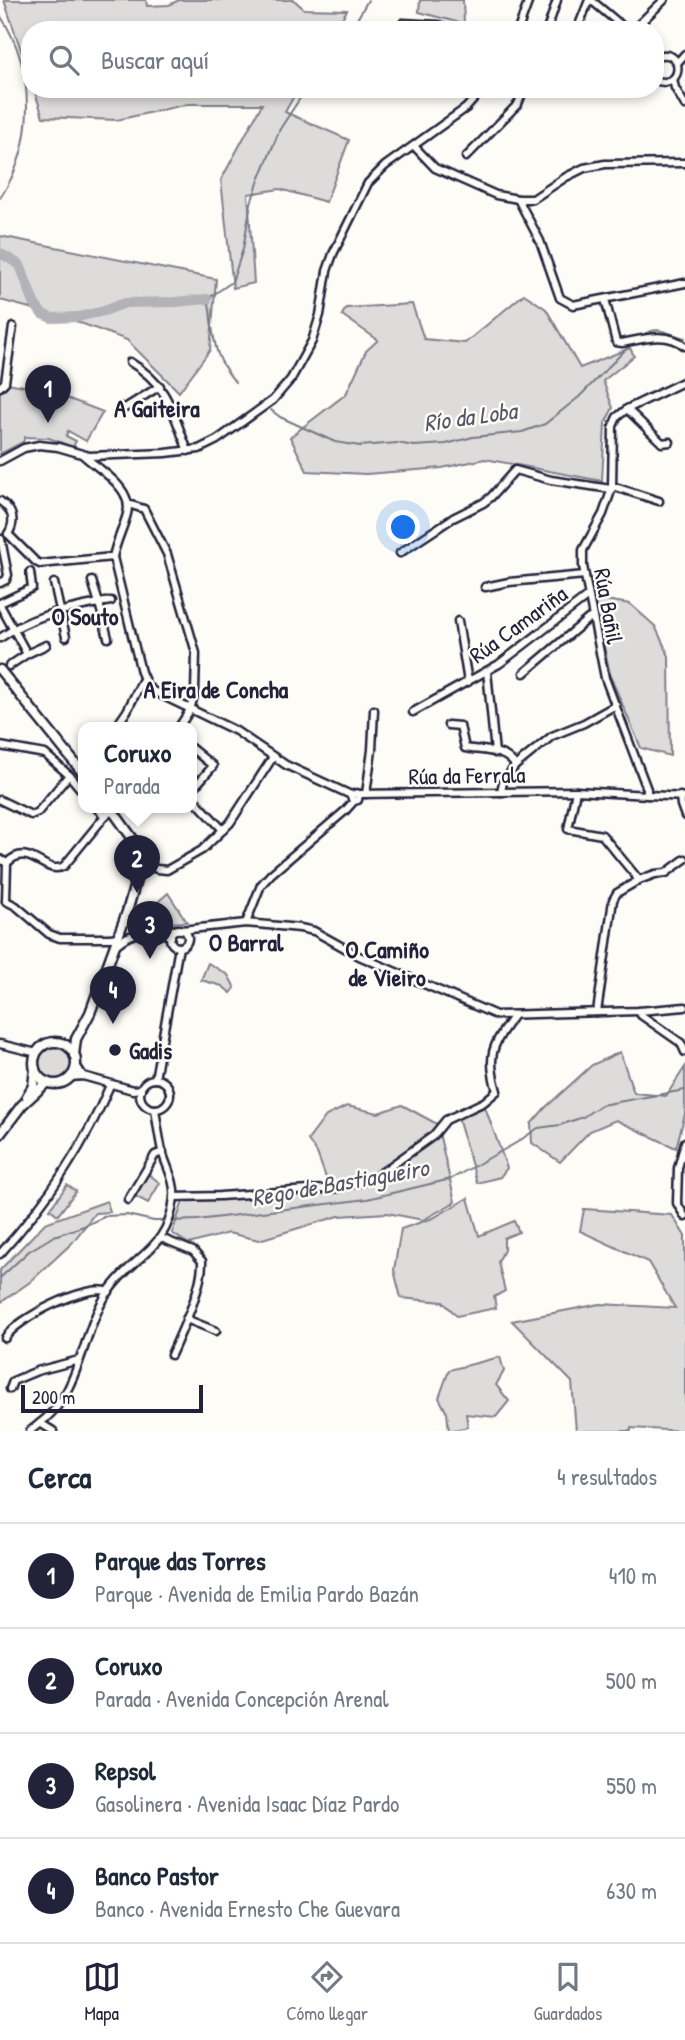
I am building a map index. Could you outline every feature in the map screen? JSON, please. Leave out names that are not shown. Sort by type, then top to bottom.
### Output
[{"type":"main road","points":[[0,670],[78,761]]},
{"type":"main road","points":[[35,1068],[39,1076],[47,1082],[60,1083],[71,1077],[76,1065],[76,1039],[90,1013],[117,941],[141,864],[134,839],[115,813]]},
{"type":"main road","points":[[63,1044],[90,1013]]},
{"type":"main road","points":[[0,1134],[33,1086],[37,1053],[46,1044],[53,1042],[68,1046],[74,1055]]},
{"type":"main road","points":[[22,1105],[47,1082]]},
{"type":"street","points":[[522,21],[528,0]]},
{"type":"street","points":[[550,21],[557,0]]},
{"type":"street","points":[[580,21],[590,0],[616,21]]},
{"type":"street","points":[[642,21],[664,0]]},
{"type":"street","points":[[583,14],[597,6]]},
{"type":"street","points":[[664,54],[675,60],[678,70],[670,80],[664,81]]},
{"type":"street","points":[[675,60],[684,54]]},
{"type":"street","points":[[670,80],[685,105]]},
{"type":"street","points":[[0,461],[39,444],[83,455],[199,449],[217,440],[272,400],[286,386],[312,341],[320,316],[327,271],[362,192],[376,173],[466,108],[475,98]]},
{"type":"street","points":[[466,157],[518,104],[520,98]]},
{"type":"street","points":[[414,146],[435,168],[496,195],[518,199],[533,198],[584,168],[605,164],[685,163]]},
{"type":"street","points":[[518,199],[540,241],[560,298],[572,306],[685,283]]},
{"type":"street","points":[[605,299],[615,342],[667,336],[685,346]]},
{"type":"street","points":[[0,387],[5,382],[13,327]]},
{"type":"street","points":[[130,362],[145,371],[160,386],[188,451]]},
{"type":"street","points":[[670,442],[662,443],[627,409],[685,381]]},
{"type":"street","points":[[120,407],[125,408],[160,386]]},
{"type":"street","name":"Rúa Bañil","points":[[627,409],[617,417],[613,426],[611,487],[603,514],[583,550],[588,596],[605,678],[634,751],[647,794]]},
{"type":"street","points":[[83,455],[122,489],[128,504],[113,557],[144,680],[153,691],[236,731],[286,765],[358,796]]},
{"type":"street","points":[[400,553],[453,518],[483,503],[515,470],[551,480],[611,487],[659,501]]},
{"type":"street","points":[[0,501],[6,505],[13,519],[8,534],[0,539],[8,575],[6,580],[0,583]]},
{"type":"street","points":[[128,504],[144,509],[167,554],[196,653],[195,692],[190,710],[182,722]]},
{"type":"street","points":[[8,534],[40,564],[113,557]]},
{"type":"street","points":[[27,654],[0,604],[32,588],[30,572]]},
{"type":"street","points":[[485,587],[509,582],[585,575]]},
{"type":"street","points":[[92,582],[108,638]]},
{"type":"street","points":[[54,583],[66,636]]},
{"type":"street","name":"Rúa Camariña","points":[[413,712],[487,671],[588,596]]},
{"type":"street","points":[[0,638],[38,617],[111,601]]},
{"type":"street","points":[[524,673],[592,617]]},
{"type":"street","name":"Rúa Camariña","points":[[458,621],[468,682]]},
{"type":"street","points":[[9,666],[46,645]]},
{"type":"street","points":[[487,671],[495,753]]},
{"type":"street","points":[[119,722],[144,680]]},
{"type":"street","points":[[501,792],[502,782],[514,766],[552,736],[584,723],[616,705]]},
{"type":"street","points":[[246,923],[261,885],[345,811],[358,796],[372,750],[373,710]]},
{"type":"street","points":[[448,725],[460,726],[465,748],[504,755],[512,760],[514,766]]},
{"type":"street","points":[[0,746],[45,754],[78,786]]},
{"type":"street","points":[[197,753],[213,766],[197,786]]},
{"type":"street","points":[[141,864],[157,869],[171,868],[202,850],[223,830],[274,757]]},
{"type":"street","points":[[0,800],[30,815],[38,812],[69,775]]},
{"type":"street","points":[[576,790],[568,829],[603,835],[639,880]]},
{"type":"street","name":"Rúa da Ferrala","points":[[358,796],[576,790],[683,796]]},
{"type":"street","points":[[683,796],[681,805],[685,816]]},
{"type":"street","points":[[197,800],[223,830]]},
{"type":"street","points":[[102,813],[105,816]]},
{"type":"street","points":[[108,813],[60,869],[28,855],[3,861],[3,902],[16,906],[49,934],[60,938],[110,938],[117,941],[135,934],[159,932],[171,937]]},
{"type":"street","points":[[597,1012],[612,900],[617,893],[639,880],[666,873],[685,859]]},
{"type":"street","points":[[123,921],[132,930],[179,930],[246,923],[314,931],[347,950],[496,1015],[685,1007]]},
{"type":"street","points":[[171,937],[172,943],[179,947],[185,945],[188,936],[197,928]]},
{"type":"street","points":[[179,930],[188,936]]},
{"type":"street","points":[[171,937],[179,930]]},
{"type":"street","points":[[155,1079],[179,947]]},
{"type":"street","points":[[639,1011],[681,1043],[685,1052]]},
{"type":"street","points":[[174,1197],[339,1188],[374,1178],[433,1136],[446,1120],[484,1102],[497,1091],[491,1054],[496,1041],[514,1015]]},
{"type":"street","points":[[0,1044],[37,1053]]},
{"type":"street","points":[[76,1065],[83,1076]]},
{"type":"street","points":[[71,1077],[83,1076],[138,1092],[145,1105],[155,1109],[164,1106],[170,1094],[164,1082],[155,1079],[147,1082],[138,1092]]},
{"type":"street","points":[[0,1254],[63,1175],[110,1085]]},
{"type":"street","points":[[30,1431],[53,1411],[63,1398],[95,1316],[109,1292],[131,1266],[154,1247],[168,1226],[174,1188],[163,1152],[155,1109]]},
{"type":"street","points":[[685,1142],[678,1168],[677,1203],[685,1217]]},
{"type":"street","points":[[128,1200],[155,1155],[163,1152]]},
{"type":"street","points":[[161,1238],[193,1251],[202,1261],[203,1270],[171,1355]]},
{"type":"street","points":[[5,1338],[9,1331],[23,1321],[70,1297],[102,1289],[109,1292]]},
{"type":"street","points":[[186,1319],[216,1331]]},
{"type":"street","points":[[10,1389],[13,1381],[79,1360]]},
{"type":"street","points":[[40,1423],[53,1431]]},
{"type":"shaded area","points":[[4,0],[146,0],[147,6],[169,5],[179,0],[294,0],[304,9],[347,10],[340,21],[21,21],[21,50]]},
{"type":"shaded area","points":[[420,0],[463,0],[464,21],[453,21],[419,12]]},
{"type":"shaded area","points":[[37,98],[293,98],[285,112],[349,140],[326,202],[280,189],[248,194],[254,283],[233,288],[221,180],[262,104],[188,104],[117,120],[43,117]]},
{"type":"shaded area","points":[[0,236],[216,279],[210,350],[179,392],[127,340],[67,318],[0,300]]},
{"type":"shaded area","points":[[524,294],[546,309],[580,368],[630,348],[634,356],[603,381],[613,408],[605,423],[602,481],[485,459],[442,468],[366,474],[307,471],[290,437],[346,394],[366,351],[378,340],[342,315],[346,308],[412,304],[424,339],[465,343]]},
{"type":"shaded area","points":[[7,383],[46,390],[103,412],[86,441],[68,431],[66,436],[76,441],[73,447],[49,438],[25,437],[23,442],[0,454],[0,391]]},
{"type":"shaded area","points":[[593,598],[630,604],[655,626],[669,656],[670,756],[641,748],[611,678]]},
{"type":"shaded area","points":[[168,893],[187,922],[148,924],[143,915]]},
{"type":"shaded area","points":[[208,963],[228,975],[235,988],[231,993],[222,986],[201,980]]},
{"type":"shaded area","points":[[55,1046],[67,1051],[72,1063],[67,1075],[55,1080],[43,1075],[38,1063],[43,1051]]},
{"type":"shaded area","points":[[620,1052],[634,1093],[666,1096],[685,1067],[685,1114],[676,1148],[616,1120],[590,1131],[560,1162],[532,1143],[531,1124],[545,1108],[592,1065]]},
{"type":"shaded area","points":[[402,1105],[437,1124],[455,1202],[423,1220],[387,1213],[339,1216],[259,1240],[228,1233],[189,1244],[172,1233],[186,1193],[246,1193],[329,1186],[317,1153],[308,1140],[326,1116],[347,1106],[378,1113]]},
{"type":"shaded area","points":[[485,1107],[507,1168],[500,1177],[477,1183],[458,1118]]},
{"type":"shaded area","points":[[147,1173],[160,1183],[148,1203],[133,1195]]},
{"type":"shaded area","points":[[67,1185],[76,1191],[58,1215],[50,1209]]},
{"type":"shaded area","points":[[468,1198],[479,1236],[514,1221],[519,1232],[504,1238],[504,1250],[498,1262],[505,1291],[494,1297],[496,1308],[457,1316],[443,1302],[401,1298],[394,1270],[401,1229],[433,1218]]},
{"type":"shaded area","points":[[107,1201],[110,1212],[95,1213],[72,1243],[30,1282],[0,1303],[0,1270],[45,1223]]},
{"type":"shaded area","points":[[584,1209],[672,1215],[685,1236],[685,1431],[631,1428],[631,1431],[576,1431],[572,1382],[512,1321],[600,1304],[675,1308],[648,1262],[580,1231]]},
{"type":"shaded area","points":[[500,1357],[504,1371],[496,1385],[509,1401],[496,1417],[466,1414],[468,1427],[449,1431],[447,1413],[439,1398],[449,1370]]},
{"type":"waterway","points":[[356,21],[368,0]]},
{"type":"waterway","points":[[0,15],[12,36],[21,64]]},
{"type":"waterway","points":[[0,198],[12,177],[20,154],[25,131],[26,98]]},
{"type":"waterway","points":[[235,382],[218,353],[207,299],[232,282],[243,249],[251,203],[259,180],[280,129],[300,98]]},
{"type":"waterway","name":"Río da Loba","points":[[0,253],[20,265],[34,303],[42,314],[52,318],[78,317],[125,303],[207,299]]},
{"type":"waterway","name":"Río da Loba","points":[[641,336],[658,330],[685,338]]},
{"type":"waterway","name":"Río da Loba","points":[[271,410],[280,417],[335,442],[360,446],[397,443],[414,446],[446,444],[473,437],[522,432],[545,424],[579,397],[631,344]]},
{"type":"waterway","name":"Rego de Bastiagueiro","points":[[171,1221],[367,1199],[451,1179],[538,1128],[560,1125],[583,1117],[601,1105],[685,1090]]},
{"type":"waterway","name":"Rego de Bastiagueiro","points":[[0,1278],[29,1251],[54,1236],[106,1216],[127,1215],[165,1221]]},
{"type":"place","name":"Parque das Torres","points":[[48,423]]},
{"type":"place","name":"Coruxo","points":[[137,893]]},
{"type":"place","name":"Repsol","points":[[150,959]]},
{"type":"place","name":"Banco Pastor","points":[[113,1024]]},
{"type":"place","name":"Gadis","points":[[115,1050]]},
{"type":"district","name":"A Gaiteira","points":[[157,408]]},
{"type":"district","name":"O Souto","points":[[85,616]]},
{"type":"district","name":"A Eira de Concha","points":[[216,689]]},
{"type":"district","name":"O Barral","points":[[246,942]]},
{"type":"district","name":"O Camiño de Vieiro","points":[[387,963]]}]
